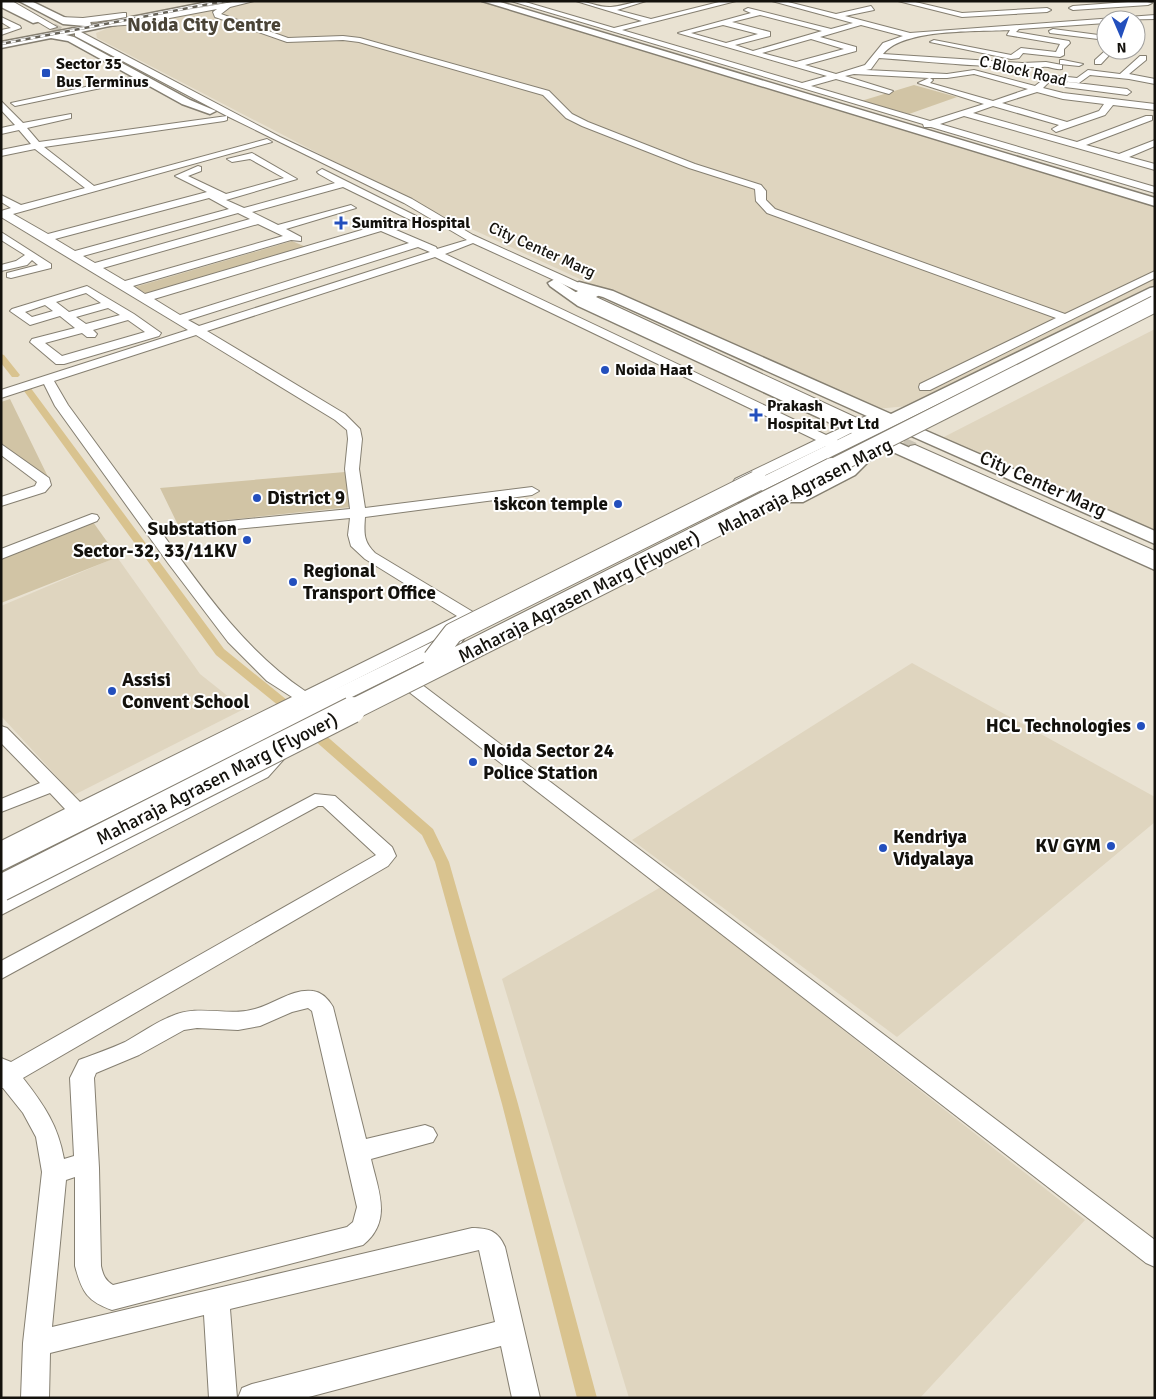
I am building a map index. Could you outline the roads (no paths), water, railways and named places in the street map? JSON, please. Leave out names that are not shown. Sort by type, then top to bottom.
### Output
[{"type":"main road","points":[[23,1],[52,29],[76,31],[210,99],[218,113]]},
{"type":"main road","points":[[1,45],[52,29],[76,31],[209,1]]},
{"type":"main road","points":[[486,1],[798,87],[1155,202]]},
{"type":"main road","points":[[503,1],[921,127],[1003,148],[1155,196]]},
{"type":"main road","points":[[1,2],[186,102],[218,113]]},
{"type":"main road","points":[[1,41],[227,4]]},
{"type":"main road","points":[[26,36],[52,29],[102,24]]},
{"type":"main road","points":[[52,29],[76,31]]},
{"type":"main road","points":[[555,283],[583,303],[795,401],[868,422]]},
{"type":"main road","points":[[579,286],[608,294],[868,422]]},
{"type":"main road","name":"Maharaja Agrasen Marg","points":[[1,862],[83,815],[274,727],[311,704],[475,620],[753,486],[868,422],[1052,342],[1155,291]]},
{"type":"main road","name":"Maharaja Agrasen Marg (Flyover)","points":[[4,888],[693,531],[1155,296]]},
{"type":"main road","name":"Maharaja Agrasen Marg (Flyover)","points":[[438,663],[1155,304]]},
{"type":"main road","name":"Maharaja Agrasen Marg","points":[[4,888],[342,725],[890,444],[919,441],[1076,349],[1155,309]]},
{"type":"main road","points":[[1052,342],[1076,349]]},
{"type":"main road","points":[[919,441],[1155,538]]},
{"type":"main road","points":[[890,444],[1155,564]]},
{"type":"main road","points":[[438,663],[506,646],[849,471],[862,459]]},
{"type":"main road","points":[[438,663],[453,633],[753,486],[773,503]]},
{"type":"street","points":[[6,1],[52,29]]},
{"type":"street","points":[[16,1],[52,29]]},
{"type":"street","points":[[52,29],[71,21],[101,19],[192,1]]},
{"type":"street","points":[[251,1],[227,4],[227,8],[216,14],[282,39],[343,38],[360,40],[546,92],[569,116],[585,124],[647,149],[758,187],[751,189],[750,202],[764,212],[1039,311],[1061,317]]},
{"type":"street","points":[[517,1],[606,33],[733,1]]},
{"type":"street","points":[[579,1],[651,21]]},
{"type":"street","points":[[608,9],[643,1]]},
{"type":"street","points":[[775,1],[876,27],[942,38],[934,42],[1011,57],[1016,56],[1021,50],[1058,52]]},
{"type":"street","points":[[793,6],[810,1]]},
{"type":"street","points":[[903,1],[962,15],[1047,10],[1033,2]]},
{"type":"street","points":[[1138,1],[1151,4]]},
{"type":"street","points":[[930,8],[951,2]]},
{"type":"street","points":[[835,16],[870,7],[855,3]]},
{"type":"street","points":[[724,4],[830,32]]},
{"type":"street","points":[[1003,4],[1016,12]]},
{"type":"street","points":[[1073,8],[1151,4]]},
{"type":"street","points":[[965,6],[978,14]]},
{"type":"street","points":[[760,13],[682,33],[892,90],[850,103]]},
{"type":"street","points":[[1,20],[17,28],[1,33]]},
{"type":"street","points":[[798,87],[868,67],[886,45],[912,34],[928,32],[941,27],[1008,26],[1096,20]]},
{"type":"street","points":[[724,22],[767,34],[726,46]]},
{"type":"street","points":[[718,64],[861,23]]},
{"type":"street","points":[[876,27],[889,26],[928,32]]},
{"type":"street","points":[[1008,26],[1096,37]]},
{"type":"street","points":[[704,27],[722,32]]},
{"type":"street","points":[[1017,27],[1010,34],[1066,43],[1058,52]]},
{"type":"street","points":[[868,36],[890,30]]},
{"type":"street","name":"City Center Marg","points":[[76,31],[267,142],[380,203],[868,422]]},
{"type":"street","points":[[731,34],[749,39]]},
{"type":"street","points":[[795,65],[853,48],[812,37]]},
{"type":"street","points":[[841,44],[859,39]]},
{"type":"street","points":[[973,50],[982,46],[973,44],[982,39]]},
{"type":"street","points":[[1002,40],[1050,46],[1058,52],[1063,65]]},
{"type":"street","points":[[1014,45],[1043,48],[1050,46]]},
{"type":"street","points":[[913,58],[956,47]]},
{"type":"street","points":[[878,56],[1022,65],[1079,64]]},
{"type":"street","points":[[1126,77],[1123,75],[1141,60]]},
{"type":"street","points":[[974,72],[984,62]]},
{"type":"street","points":[[1063,65],[1088,72],[1154,80]]},
{"type":"street","name":"C Block Road","points":[[854,71],[868,74],[947,76],[974,72],[1055,94],[1155,107]]},
{"type":"street","points":[[921,127],[1036,89],[1049,77],[1079,81],[1088,72]]},
{"type":"street","points":[[15,103],[141,78]]},
{"type":"street","points":[[934,79],[922,83],[1068,125]]},
{"type":"street","points":[[1055,94],[1067,85],[1138,93]]},
{"type":"street","points":[[1003,148],[1106,114],[1110,102]]},
{"type":"street","points":[[2,105],[24,127],[50,158],[92,189]]},
{"type":"street","points":[[1,153],[218,113]]},
{"type":"street","name":"City Center Marg","points":[[218,113],[386,190],[469,237],[579,286]]},
{"type":"street","points":[[964,113],[1155,167]]},
{"type":"street","points":[[1,132],[68,116]]},
{"type":"street","points":[[1130,116],[1152,118]]},
{"type":"street","points":[[1077,145],[1152,118]]},
{"type":"street","points":[[3,214],[267,142]]},
{"type":"street","points":[[1120,157],[1153,145]]},
{"type":"street","points":[[1003,148],[1155,190]]},
{"type":"street","points":[[201,159],[214,165],[252,156],[292,179],[225,197],[180,176],[214,165]]},
{"type":"street","points":[[160,170],[313,247]]},
{"type":"street","points":[[74,255],[347,185],[374,194],[386,190]]},
{"type":"street","points":[[46,238],[208,195]]},
{"type":"street","points":[[1,198],[20,209]]},
{"type":"street","points":[[380,203],[381,199],[389,198],[414,205]]},
{"type":"street","points":[[276,229],[351,208]]},
{"type":"street","points":[[3,214],[46,238],[340,417],[352,429],[355,439],[352,480],[358,513],[356,535],[359,546],[370,556],[475,620],[833,443]]},
{"type":"street","points":[[144,298],[415,218]]},
{"type":"street","points":[[94,267],[259,220]]},
{"type":"street","points":[[382,227],[419,243],[833,443]]},
{"type":"street","points":[[1,278],[47,266],[28,261],[2,236]]},
{"type":"street","points":[[123,285],[291,236]]},
{"type":"street","points":[[1,394],[465,241]]},
{"type":"street","points":[[178,319],[419,243]]},
{"type":"street","points":[[433,251],[459,251],[494,255]]},
{"type":"street","points":[[1,268],[28,261]]},
{"type":"street","points":[[924,387],[1061,317],[1155,274]]},
{"type":"street","points":[[109,304],[30,321],[16,311],[87,289],[155,333],[154,336]]},
{"type":"street","points":[[47,301],[111,349]]},
{"type":"street","points":[[111,349],[60,361],[36,342],[130,316]]},
{"type":"street","points":[[1,387],[154,336],[194,329]]},
{"type":"street","points":[[1,849],[83,815],[311,704],[273,677],[234,638],[153,533],[62,406],[46,379]]},
{"type":"street","points":[[767,412],[795,401]]},
{"type":"street","name":"City Center Marg","points":[[919,441],[1155,546]]},
{"type":"street","name":"City Center Marg","points":[[919,441],[1155,557]]},
{"type":"street","points":[[1,448],[44,481],[44,485],[40,489],[1,502]]},
{"type":"street","points":[[153,533],[358,513],[532,491]]},
{"type":"street","points":[[1,554],[92,518]]},
{"type":"street","points":[[415,688],[1155,1254]]},
{"type":"street","points":[[1,732],[83,815]]},
{"type":"street","points":[[1,806],[54,784]]},
{"type":"street","points":[[1,971],[315,800],[328,800],[385,852],[386,856],[382,861],[3,1073],[48,1136],[54,1172],[37,1343],[35,1398]]},
{"type":"street","points":[[312,1000],[322,1008],[356,1152],[370,1207],[364,1229],[354,1236],[112,1298],[100,1293],[92,1281],[88,1266],[82,1078],[87,1067],[131,1049],[179,1022],[197,1018],[238,1021],[260,1017],[288,1004],[312,1000]]},
{"type":"street","points":[[356,1152],[425,1135]]},
{"type":"street","points":[[54,1172],[86,1164]]},
{"type":"street","points":[[37,1343],[472,1239],[485,1239],[492,1247],[526,1398]]},
{"type":"street","points":[[216,1299],[223,1398]]},
{"type":"street","points":[[252,1398],[510,1331]]},
{"type":"waterway","points":[[1,357],[15,375]]},
{"type":"waterway","points":[[27,389],[220,652],[283,703]]},
{"type":"waterway","points":[[310,729],[428,832],[442,862],[510,1104],[587,1398]]},
{"type":"tunnel","points":[[53,27],[69,35]]},
{"type":"tunnel","points":[[854,421],[915,449]]},
{"type":"railway","points":[[1,44],[225,1]]},
{"type":"place","name":"Sector 35 Bus Terminus","points":[[46,73]]},
{"type":"place","name":"Sumitra Hospital","points":[[341,223]]},
{"type":"place","name":"Noida Haat","points":[[605,370]]},
{"type":"place","name":"Prakash Hospital Pvt Ltd","points":[[756,415]]},
{"type":"place","name":"District 9","points":[[257,498]]},
{"type":"place","name":"iskcon temple","points":[[618,504]]},
{"type":"place","name":"Substation Sector-32, 33/11KV","points":[[247,540]]},
{"type":"place","name":"Regional Transport Office","points":[[293,582]]},
{"type":"place","name":"Assisi Convent School","points":[[112,691]]},
{"type":"place","name":"HCL Technologies","points":[[1141,726]]},
{"type":"place","name":"Noida Sector 24 Police Station","points":[[473,762]]},
{"type":"place","name":"KV GYM","points":[[1111,846]]},
{"type":"place","name":"Kendriya Vidyalaya","points":[[883,848]]},
{"type":"district","name":"Noida City Centre","points":[[204,24]]}]
